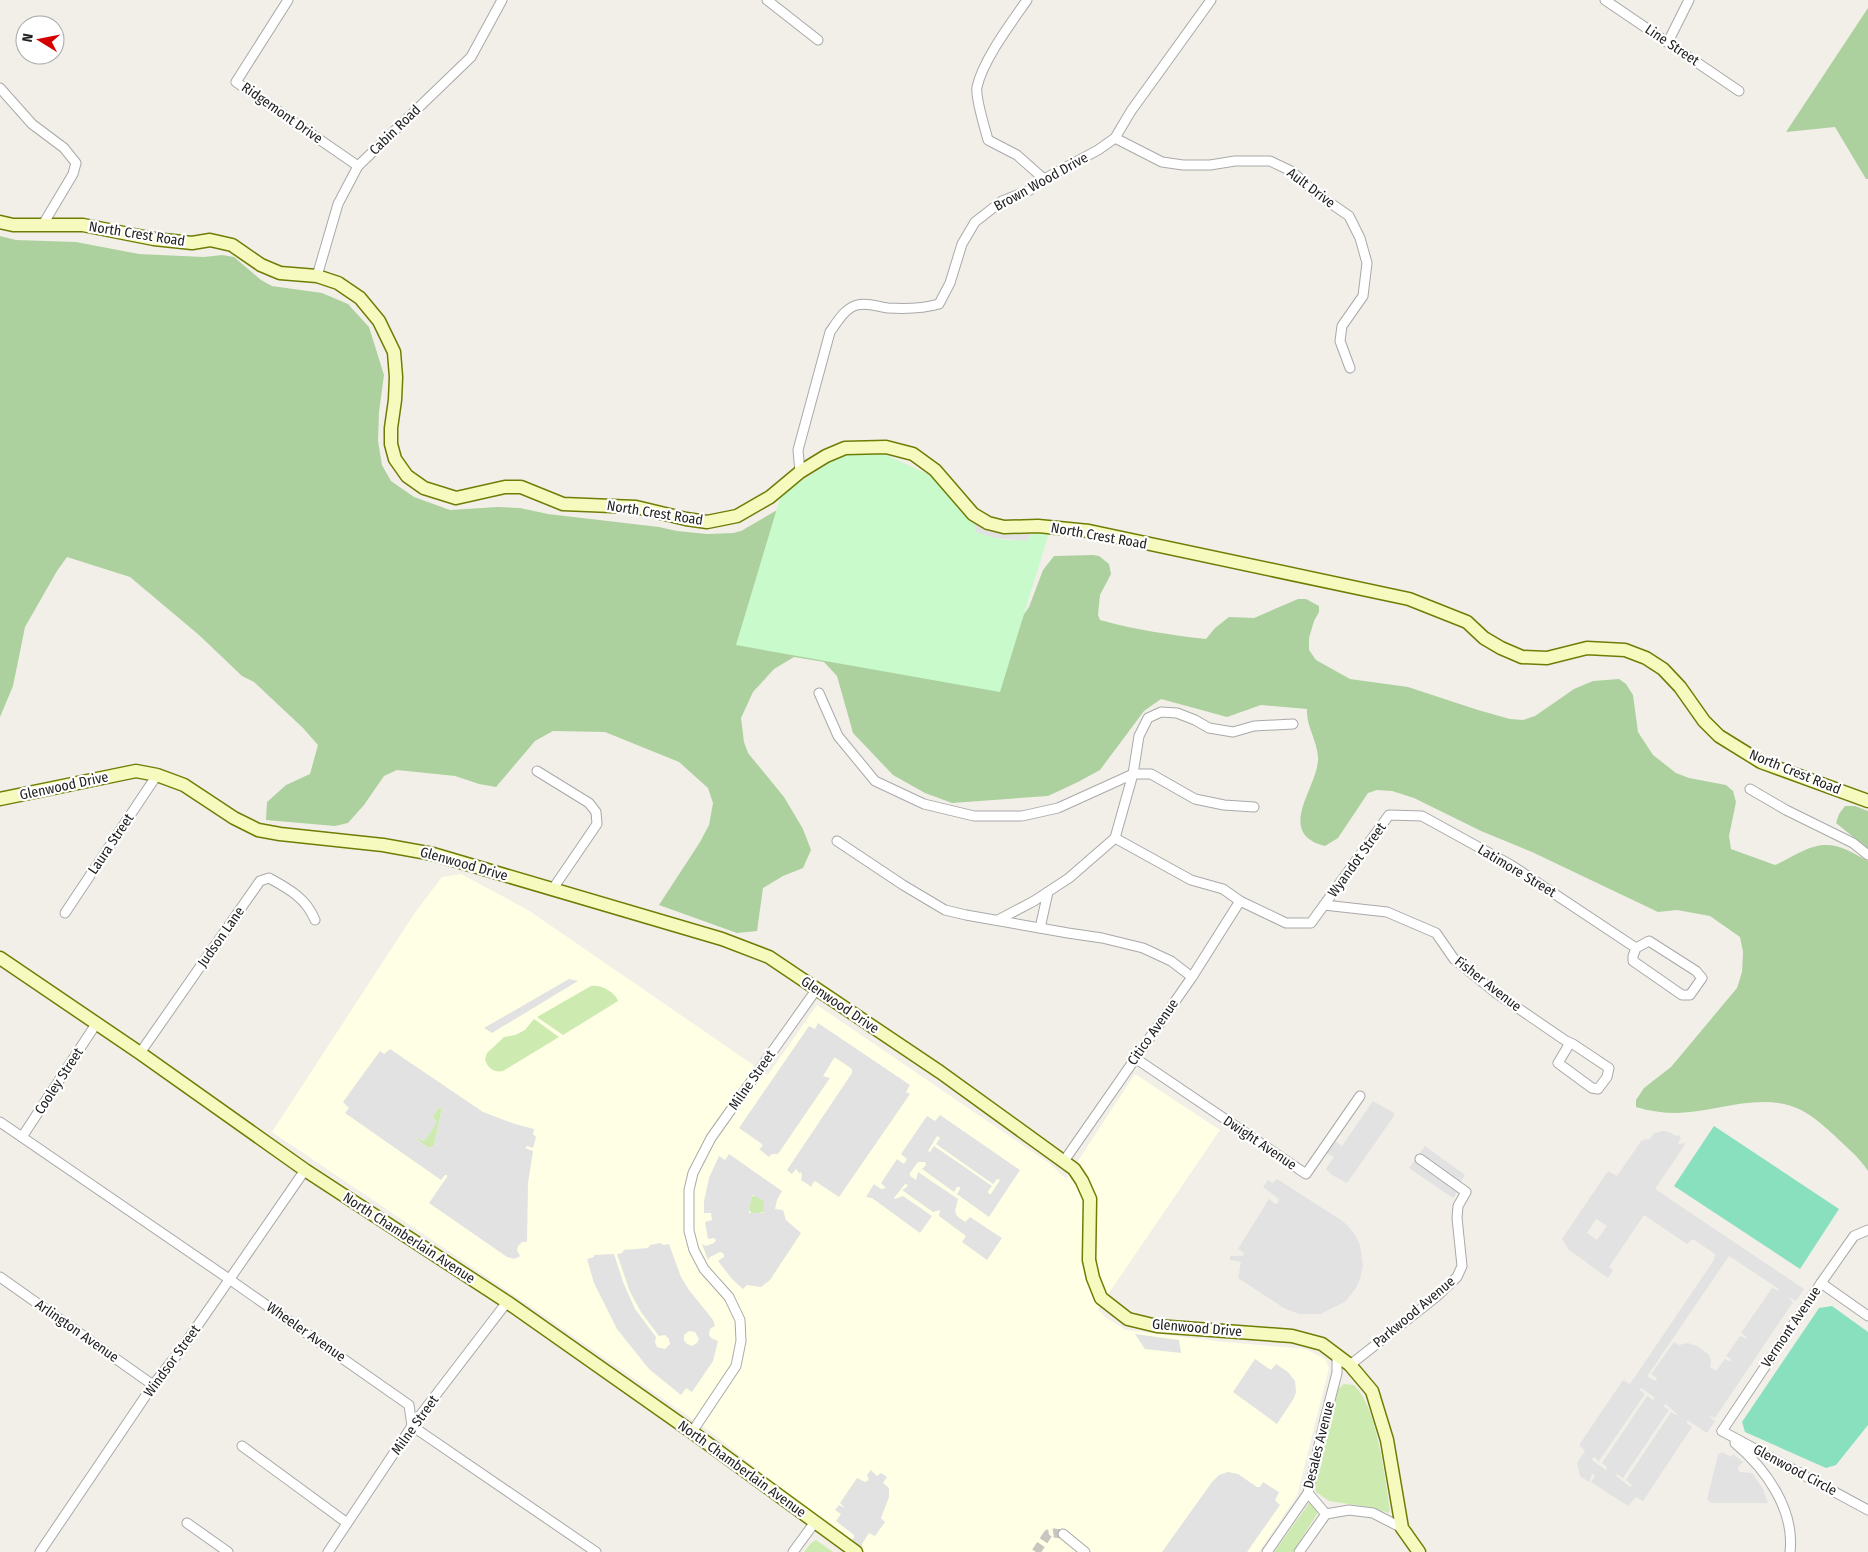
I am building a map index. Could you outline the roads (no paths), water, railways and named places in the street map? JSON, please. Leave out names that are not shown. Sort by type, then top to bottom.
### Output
[{"type":"street","name":"Ridgemont Drive","points":[[288,0],[236,82],[358,166]]},
{"type":"street","name":"Cabin Road","points":[[317,276],[338,204],[358,166],[471,57],[502,0]]},
{"type":"street","points":[[767,0],[818,40]]},
{"type":"street","points":[[1027,0],[991,54],[977,88],[988,140],[1017,155],[1044,179]]},
{"type":"street","name":"Brown Wood Drive","points":[[800,472],[798,450],[830,332],[840,316],[856,305],[871,304],[887,308],[922,309],[939,304],[950,283],[962,244],[975,222],[1002,201],[1030,190],[1044,179],[1098,150],[1115,138],[1131,111],[1211,0]]},
{"type":"street","name":"Line Street","points":[[1604,0],[1739,91]]},
{"type":"street","points":[[1668,42],[1689,0]]},
{"type":"street","points":[[0,88],[32,124],[64,148],[76,163],[73,174],[42,226]]},
{"type":"street","name":"Ault Drive","points":[[1115,138],[1162,162],[1210,165],[1270,161],[1291,171],[1316,193],[1349,216],[1360,238],[1367,263],[1363,296],[1342,326],[1340,340],[1350,368]]},
{"type":"street","name":"North Crest Road","points":[[0,222],[13,225],[82,225],[154,239],[192,243],[210,240],[232,244],[261,265],[280,273],[317,276],[338,283],[360,298],[379,320],[394,352],[396,377],[391,428],[395,459],[407,476],[424,488],[456,498],[505,487],[521,488],[563,504],[636,507],[686,519],[708,522],[737,516],[770,496],[800,472],[826,456],[845,448],[886,447],[913,454],[935,470],[973,514],[988,523],[1004,527],[1038,526],[1089,532],[1409,599],[1466,622],[1484,638],[1500,648],[1522,657],[1547,658],[1587,648],[1625,650],[1646,658],[1663,669],[1680,687],[1704,722],[1719,736],[1761,762],[1868,801]]},
{"type":"street","points":[[819,693],[838,736],[875,781],[924,804],[974,816],[1022,816],[1058,808],[1132,774],[1151,774],[1196,799],[1224,805],[1254,807]]},
{"type":"street","points":[[998,920],[1034,902],[1069,878],[1115,838],[1132,774],[1139,736],[1148,718],[1161,712],[1177,713],[1209,728],[1233,732],[1254,726],[1294,724]]},
{"type":"street","name":"Glenwood Drive","points":[[0,799],[136,771],[157,775],[184,785],[234,818],[258,830],[382,845],[433,854],[730,942],[769,957],[940,1072],[1074,1169],[1090,1199],[1089,1260],[1093,1278],[1101,1298],[1128,1319],[1157,1326],[1292,1336],[1322,1344],[1350,1365],[1372,1391],[1387,1440],[1402,1528],[1419,1552]]},
{"type":"street","points":[[537,771],[589,803],[596,812],[597,824],[552,890]]},
{"type":"street","name":"Laura Street","points":[[65,913],[157,775]]},
{"type":"street","points":[[1750,789],[1786,810],[1853,843],[1868,855]]},
{"type":"street","name":"Wyandot Street","points":[[1324,905],[1390,815]]},
{"type":"street","name":"Latimore Street","points":[[1390,815],[1422,816],[1511,865],[1636,948]]},
{"type":"street","points":[[1115,838],[1191,880],[1224,889],[1240,901],[1286,923],[1312,923],[1324,905]]},
{"type":"street","points":[[837,841],[903,886],[945,910],[1102,938],[1143,948],[1171,961],[1192,977]]},
{"type":"street","name":"Judson Lane","points":[[140,1053],[260,881],[269,878],[293,891],[310,907],[315,920]]},
{"type":"street","points":[[1040,928],[1048,892]]},
{"type":"street","name":"Citico Avenue","points":[[1064,1161],[1192,977],[1240,901]]},
{"type":"street","name":"Fisher Avenue","points":[[1324,905],[1387,912],[1436,932],[1454,959],[1496,993],[1609,1068],[1607,1077],[1598,1089],[1592,1088],[1558,1063],[1570,1043]]},
{"type":"street","points":[[1649,941],[1696,971],[1702,978],[1690,995],[1682,995],[1633,961],[1636,948],[1649,941]]},
{"type":"street","name":"North Chamberlain Avenue","points":[[0,958],[140,1053],[305,1170],[507,1302],[692,1432],[856,1552]]},
{"type":"street","name":"Milne Street","points":[[692,1432],[736,1366],[741,1341],[740,1320],[729,1297],[704,1270],[694,1250],[689,1231],[689,1190],[693,1173],[711,1138],[816,990]]},
{"type":"street","name":"Cooley Street","points":[[22,1138],[96,1024]]},
{"type":"street","name":"Dwight Avenue","points":[[1135,1058],[1306,1174],[1360,1096]]},
{"type":"street","name":"Wheeler Avenue","points":[[0,1122],[409,1405],[412,1426]]},
{"type":"street","name":"Parkwood Avenue","points":[[1350,1365],[1421,1309],[1457,1277],[1462,1266],[1457,1218],[1458,1206],[1466,1192],[1420,1159]]},
{"type":"street","name":"Windsor Street","points":[[40,1552],[153,1385],[180,1351],[305,1170]]},
{"type":"street","name":"Vermont Avenue","points":[[1722,1431],[1854,1236],[1868,1230]]},
{"type":"street","name":"Arlington Avenue","points":[[0,1277],[153,1385]]},
{"type":"street","points":[[1821,1283],[1868,1316]]},
{"type":"street","name":"Milne Street","points":[[330,1551],[412,1426],[507,1302]]},
{"type":"street","name":"Desales Avenue","points":[[1267,1552],[1308,1493],[1324,1419],[1337,1372],[1337,1356]]},
{"type":"street","points":[[412,1426],[596,1552]]},
{"type":"street","points":[[1722,1431],[1752,1457],[1778,1495],[1786,1514],[1792,1540],[1790,1552]]},
{"type":"street","name":"Glenwood Circle","points":[[1722,1431],[1868,1510]]},
{"type":"street","points":[[242,1446],[347,1523]]},
{"type":"street","points":[[1308,1493],[1326,1514]]},
{"type":"street","points":[[1299,1552],[1326,1514],[1349,1510],[1373,1513],[1402,1528]]},
{"type":"street","points":[[793,1552],[815,1522]]},
{"type":"street","points":[[187,1523],[228,1552]]},
{"type":"street","points":[[1063,1534],[1085,1552]]},
{"type":"tunnel","points":[[1036,1552],[1048,1534],[1063,1534]]}]
